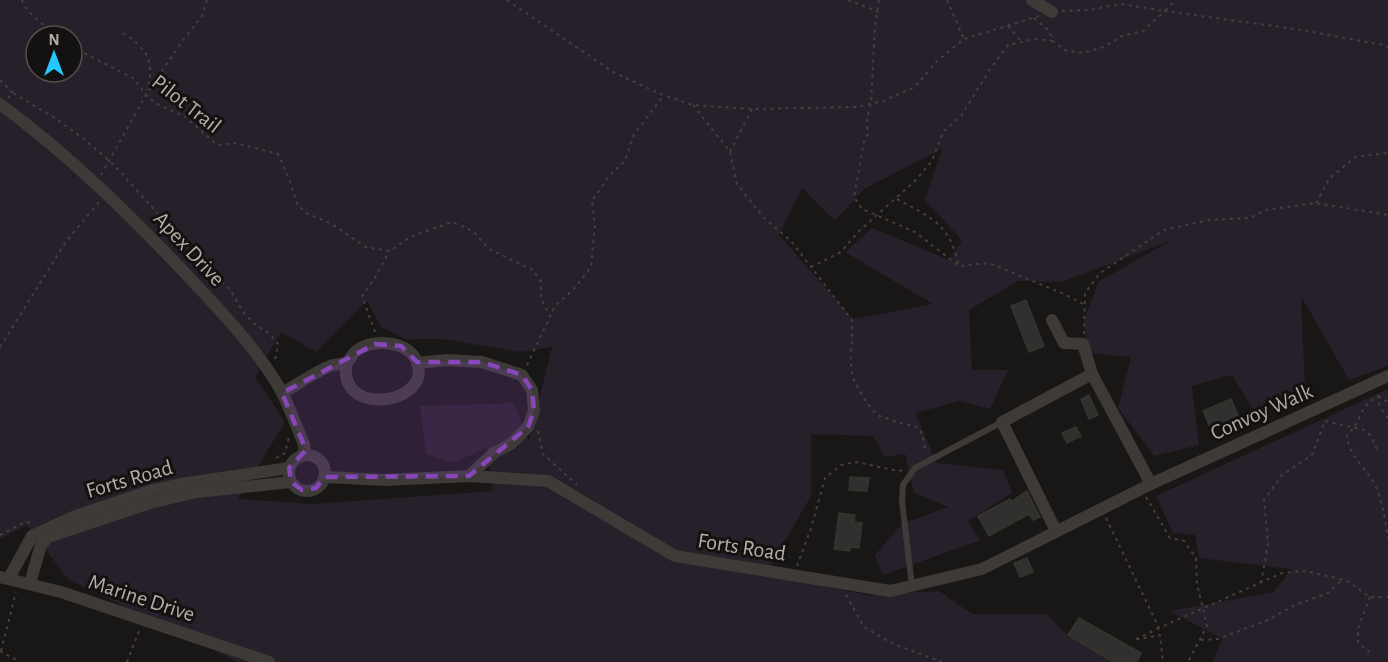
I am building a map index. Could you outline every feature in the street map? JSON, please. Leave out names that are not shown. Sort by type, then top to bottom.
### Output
[{"type":"street","points":[[1032,0],[1052,12]]},
{"type":"street","name":"Apex Drive","points":[[1,105],[65,155],[106,192],[222,313],[282,393],[304,444],[305,455]]},
{"type":"street","points":[[1052,320],[1064,343],[1083,344],[1092,374],[1146,486]]},
{"type":"street","points":[[379,343],[393,344],[408,350],[417,363],[417,379],[411,389],[400,395],[381,400],[364,397],[352,390],[346,378],[347,362],[356,351],[379,343]]},
{"type":"street","points":[[417,363],[447,360],[482,362],[522,375],[532,390],[534,411],[528,427],[511,444],[494,453],[469,476]]},
{"type":"street","points":[[282,393],[331,366],[347,362]]},
{"type":"street","points":[[1056,531],[1002,422],[1092,374]]},
{"type":"street","name":"Convoy Walk","points":[[1146,486],[1388,376]]},
{"type":"street","points":[[305,455],[314,456],[325,468],[325,477],[322,483],[309,490],[296,487],[291,482],[290,468],[293,461],[305,455]]},
{"type":"street","name":"Forts Road","points":[[4,577],[32,536],[73,517],[153,490],[290,468]]},
{"type":"street","name":"Forts Road","points":[[325,477],[385,480],[469,476],[548,481],[675,556],[890,591],[982,569],[1146,486]]},
{"type":"street","name":"Forts Road","points":[[30,583],[41,545],[48,537],[150,503],[197,492],[291,482]]},
{"type":"street","name":"Marine Drive","points":[[4,577],[30,583],[269,662]]},
{"type":"lane","points":[[912,586],[902,501],[903,485],[915,468],[1002,422]]},
{"type":"path","points":[[22,0],[23,5],[42,24]]},
{"type":"path","points":[[96,183],[146,95],[202,16],[207,0]]},
{"type":"path","points":[[507,0],[613,72],[663,95],[693,105],[752,109],[856,106],[883,101],[915,87],[937,61],[964,39],[1052,12],[1089,10],[1120,4],[1302,30],[1388,47]]},
{"type":"path","points":[[848,0],[879,12]]},
{"type":"path","points":[[879,0],[879,12],[875,26],[871,104],[867,117],[868,134],[864,141],[854,197],[862,210],[915,232],[959,266],[989,263],[1085,304]]},
{"type":"path","points":[[947,0],[964,39]]},
{"type":"path","points":[[1034,18],[1049,31],[1053,40],[1064,50],[1083,53],[1103,47],[1122,36],[1143,31],[1158,19],[1175,0]]},
{"type":"path","points":[[1008,26],[1022,42]]},
{"type":"path","points":[[123,33],[147,52],[150,80],[146,95]]},
{"type":"path","points":[[811,267],[841,252],[915,181],[932,161],[942,132],[961,116],[1008,45],[1035,39],[1053,40]]},
{"type":"path","name":"Pilot Trail","points":[[84,53],[133,78],[155,103],[186,117],[217,145],[235,143],[278,154],[297,204],[306,213],[330,223],[366,247],[390,251]]},
{"type":"path","points":[[0,81],[13,93],[55,118],[84,139],[124,174],[182,244],[198,252],[205,267],[230,289],[243,312],[270,334],[278,344],[270,374]]},
{"type":"path","points":[[1,105],[13,93]]},
{"type":"path","points":[[522,375],[555,306],[574,289],[591,267],[595,225],[592,201],[609,177],[626,161],[633,136],[663,95]]},
{"type":"path","points":[[693,105],[730,152],[737,184],[763,217],[791,242],[852,320],[850,357],[854,379],[864,398],[878,415],[915,425],[923,433],[928,461]]},
{"type":"path","points":[[730,152],[752,109]]},
{"type":"path","points":[[1316,204],[1329,179],[1355,157],[1388,153]]},
{"type":"path","points":[[0,347],[67,240],[106,192]]},
{"type":"path","points":[[897,199],[945,229],[954,245],[959,266]]},
{"type":"path","points":[[1083,344],[1085,293],[1100,273],[1164,230],[1209,220],[1250,218],[1265,210],[1316,204],[1388,215]]},
{"type":"path","points":[[379,343],[362,296],[390,251],[410,237],[452,222],[473,231],[489,249],[533,270],[541,282],[541,299],[546,309],[553,311]]},
{"type":"path","points":[[1368,387],[1388,402]]},
{"type":"path","points":[[1378,396],[1380,407],[1388,418]]},
{"type":"path","points":[[1378,396],[1368,402],[1360,412],[1354,429],[1347,434],[1347,447],[1372,481],[1383,505],[1388,539]]},
{"type":"path","points":[[534,411],[543,454],[580,488]]},
{"type":"path","points":[[1261,584],[1268,544],[1264,500],[1282,475],[1312,455],[1324,421],[1365,430],[1371,436],[1377,450]]},
{"type":"path","points":[[793,575],[811,528],[825,478],[841,465],[856,462],[898,471],[915,468]]},
{"type":"path","points":[[1146,486],[1170,538],[1184,541],[1196,558],[1197,584],[1207,626],[1188,662]]},
{"type":"path","points":[[1102,508],[1159,628]]},
{"type":"path","points":[[1162,662],[1160,635],[1134,640],[1282,573],[1305,572],[1342,580],[1349,582],[1370,597],[1388,597]]},
{"type":"path","points":[[1201,640],[1218,639],[1268,620],[1296,605],[1328,593],[1342,580]]},
{"type":"path","points":[[843,583],[848,601],[864,627],[891,643],[942,662]]},
{"type":"path","points":[[1370,597],[1358,628],[1358,643],[1372,654]]},
{"type":"path","points":[[14,598],[0,651],[20,662]]},
{"type":"path","points":[[127,662],[143,620]]},
{"type":"highlighted area","points":[[375,344],[401,346],[417,362],[482,362],[522,375],[532,390],[534,411],[528,427],[469,476],[325,477],[316,488],[302,490],[291,482],[289,468],[306,450],[282,393]]},
{"type":"shaded area","points":[[0,0],[1388,0],[1388,366],[1349,380],[1301,296],[1305,386],[1255,412],[1232,375],[1192,386],[1199,445],[1154,456],[1118,408],[1131,357],[1087,353],[1084,322],[1098,282],[1170,241],[1062,282],[1018,281],[969,310],[972,370],[1008,370],[990,409],[959,401],[916,413],[936,463],[1003,470],[1012,493],[967,521],[981,540],[883,575],[875,555],[902,524],[948,507],[914,493],[905,454],[885,457],[873,436],[811,434],[811,496],[766,574],[867,595],[939,591],[972,614],[1047,614],[1065,633],[1116,662],[238,662],[68,579],[27,525],[0,539]],"holes":[[[942,149],[925,200],[962,240],[949,260],[872,228],[845,252],[933,304],[853,319],[779,235],[802,188],[835,221],[864,189]],[[367,301],[381,327],[405,339],[443,339],[520,352],[552,347],[529,441],[514,403],[420,406],[426,454],[453,463],[487,448],[493,491],[314,504],[238,499],[285,422],[255,377],[281,332],[316,352]]]},
{"type":"shaded area","points":[[1388,389],[1388,662],[1213,662],[1222,639],[1170,611],[1274,592],[1291,569],[1199,558],[1195,535],[1173,533],[1156,496]]},
{"type":"building","points":[[1026,300],[1044,346],[1029,352],[1011,306]]},
{"type":"building","points":[[1089,395],[1098,415],[1089,419],[1081,399]]},
{"type":"building","points":[[1231,399],[1239,417],[1211,429],[1203,411]]},
{"type":"building","points":[[1076,427],[1081,436],[1067,443],[1062,433]]},
{"type":"building","points":[[850,477],[869,478],[867,491],[849,490]]},
{"type":"building","points":[[1027,491],[1040,517],[1033,520],[1029,514],[989,536],[978,516],[1010,499],[1012,501]]},
{"type":"building","points":[[839,513],[855,515],[854,522],[862,523],[859,548],[850,547],[850,551],[834,549]]},
{"type":"building","points":[[1027,558],[1033,572],[1020,577],[1014,563]]},
{"type":"building","points":[[1079,618],[1141,653],[1137,662],[1113,662],[1068,635]]}]
